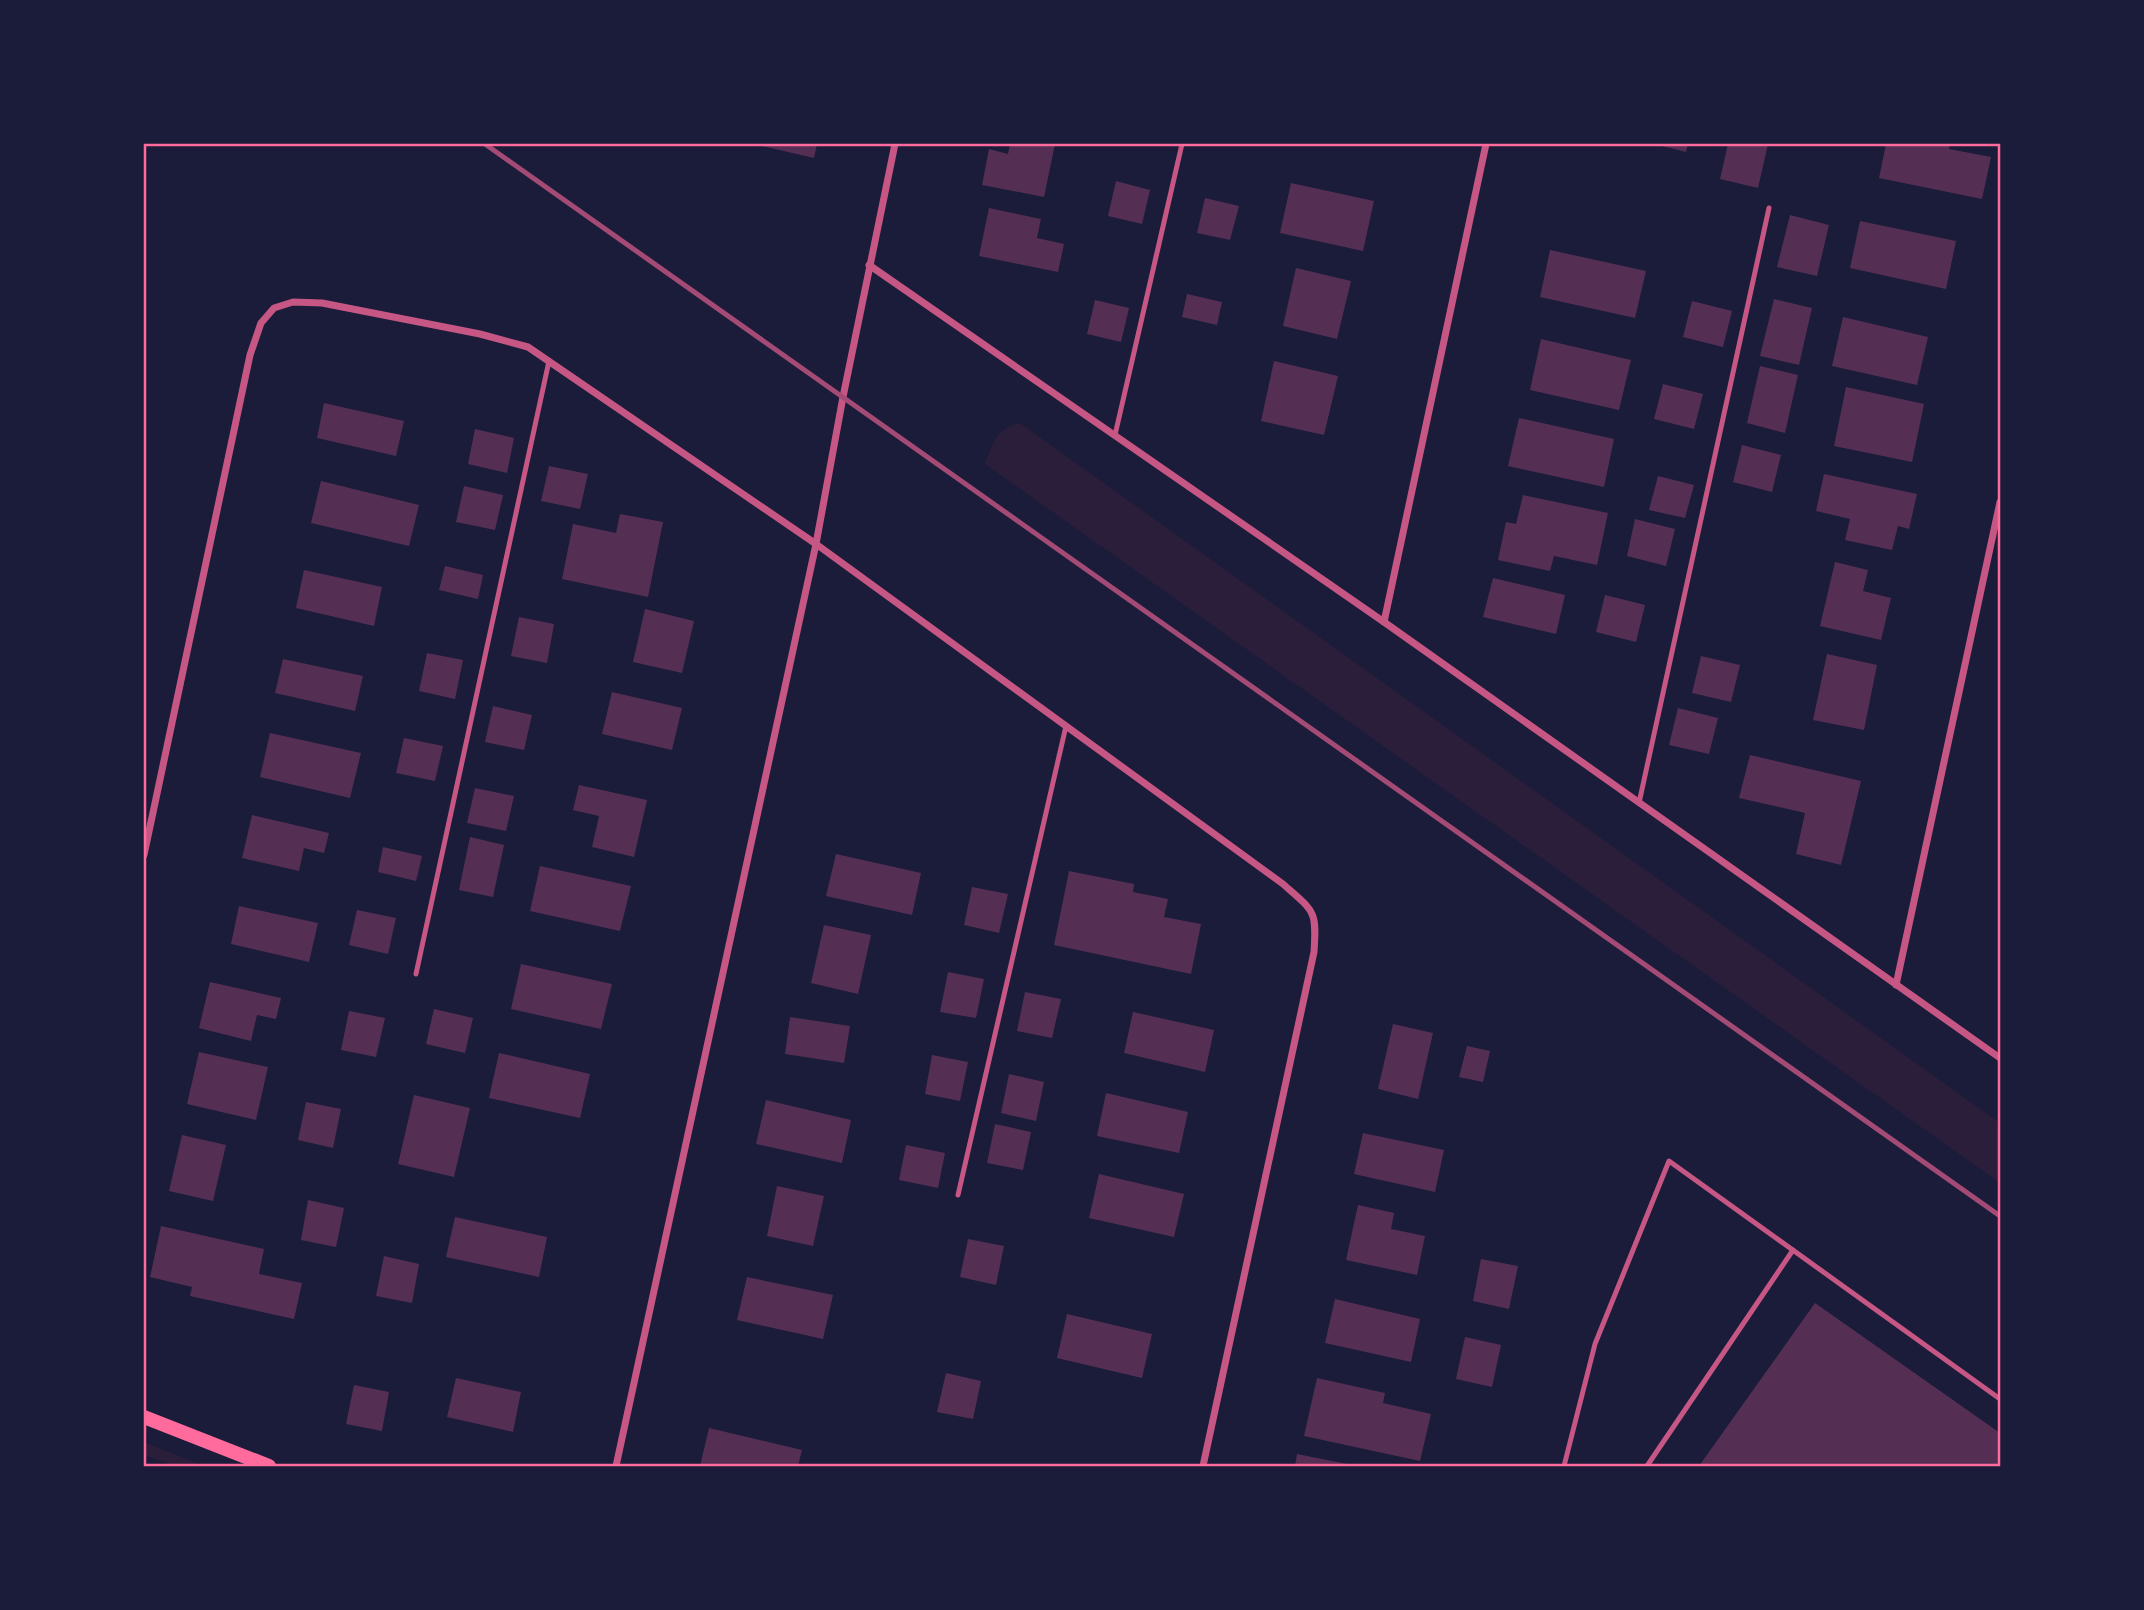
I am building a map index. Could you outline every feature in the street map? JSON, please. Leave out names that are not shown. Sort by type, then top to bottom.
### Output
[{"type":"main road","points":[[144,1417],[269,1466]]},
{"type":"street","points":[[616,1466],[816,544],[895,144]]},
{"type":"street","points":[[1384,622],[1486,144]]},
{"type":"street","points":[[869,265],[1384,622],[2000,1058]]},
{"type":"street","points":[[144,855],[250,355],[261,323],[274,308],[293,302],[321,303],[504,339],[528,347],[816,544],[1283,884],[1312,911],[1316,930],[1314,952],[1203,1466]]},
{"type":"street","points":[[1896,985],[2000,502]]},
{"type":"lane","points":[[1115,435],[1182,144]]},
{"type":"lane","points":[[1639,803],[1769,208]]},
{"type":"lane","points":[[416,974],[550,360]]},
{"type":"lane","points":[[958,1195],[1066,726]]},
{"type":"lane","points":[[1564,1466],[1595,1344],[1670,1161],[2000,1399]]},
{"type":"lane","points":[[1647,1466],[1793,1250]]},
{"type":"shaded area","points":[[1020,423],[2000,1123],[2000,1183],[985,464],[996,438],[1012,425]]},
{"type":"shaded area","points":[[144,1442],[204,1466],[175,1466],[144,1455]]},
{"type":"building","points":[[753,144],[817,144],[814,158]]},
{"type":"building","points":[[1010,144],[1055,144],[1044,197],[982,185],[989,149],[1008,154]]},
{"type":"building","points":[[1654,144],[1688,144],[1686,152]]},
{"type":"building","points":[[1728,144],[1768,144],[1758,188],[1720,179]]},
{"type":"building","points":[[1886,144],[1950,144],[1949,149],[1991,157],[1982,199],[1879,178]]},
{"type":"building","points":[[1116,181],[1150,190],[1142,224],[1108,216]]},
{"type":"building","points":[[1291,183],[1374,201],[1363,251],[1280,233]]},
{"type":"building","points":[[1205,198],[1239,206],[1230,240],[1197,233]]},
{"type":"building","points":[[989,208],[1041,219],[1037,238],[1064,244],[1058,272],[979,256]]},
{"type":"building","points":[[1790,215],[1829,225],[1817,276],[1777,267]]},
{"type":"building","points":[[1860,221],[1956,241],[1946,289],[1850,268]]},
{"type":"building","points":[[1550,250],[1646,271],[1635,318],[1540,297]]},
{"type":"building","points":[[1296,268],[1351,281],[1337,339],[1283,326]]},
{"type":"building","points":[[1187,294],[1222,302],[1217,325],[1182,317]]},
{"type":"building","points":[[1774,299],[1812,308],[1799,365],[1760,356]]},
{"type":"building","points":[[1095,300],[1129,308],[1121,342],[1087,334]]},
{"type":"building","points":[[1692,301],[1732,311],[1723,347],[1683,337]]},
{"type":"building","points":[[1843,317],[1928,337],[1917,385],[1832,366]]},
{"type":"building","points":[[1541,339],[1631,360],[1619,410],[1530,390]]},
{"type":"building","points":[[1274,361],[1338,376],[1324,435],[1261,421]]},
{"type":"building","points":[[1760,366],[1798,375],[1785,433],[1747,423]]},
{"type":"building","points":[[1663,384],[1703,394],[1694,429],[1654,419]]},
{"type":"building","points":[[1846,387],[1924,404],[1912,462],[1834,446]]},
{"type":"building","points":[[324,403],[404,421],[396,456],[317,438]]},
{"type":"building","points":[[1519,418],[1614,439],[1604,487],[1508,466]]},
{"type":"building","points":[[475,429],[514,438],[507,473],[468,464]]},
{"type":"building","points":[[1742,445],[1781,455],[1772,492],[1733,482]]},
{"type":"building","points":[[549,466],[588,474],[580,509],[541,501]]},
{"type":"building","points":[[1824,474],[1917,494],[1909,529],[1898,526],[1892,550],[1845,540],[1850,519],[1816,511]]},
{"type":"building","points":[[1658,476],[1694,485],[1685,518],[1649,510]]},
{"type":"building","points":[[321,481],[419,505],[409,546],[311,523]]},
{"type":"building","points":[[464,486],[503,495],[495,530],[456,522]]},
{"type":"building","points":[[1523,495],[1608,513],[1597,565],[1554,556],[1550,571],[1498,560],[1506,522],[1516,524]]},
{"type":"building","points":[[620,514],[663,522],[648,597],[562,579],[573,524],[616,533]]},
{"type":"building","points":[[1635,519],[1675,529],[1666,566],[1627,556]]},
{"type":"building","points":[[1835,562],[1868,570],[1863,591],[1891,598],[1881,640],[1820,626]]},
{"type":"building","points":[[445,566],[483,575],[478,599],[439,590]]},
{"type":"building","points":[[304,570],[382,587],[374,626],[296,608]]},
{"type":"building","points":[[1493,578],[1565,595],[1556,634],[1483,617]]},
{"type":"building","points":[[1605,595],[1645,605],[1636,642],[1596,632]]},
{"type":"building","points":[[645,609],[694,621],[682,673],[633,662]]},
{"type":"building","points":[[519,617],[554,624],[547,663],[511,656]]},
{"type":"building","points":[[427,653],[463,660],[455,699],[419,691]]},
{"type":"building","points":[[1827,654],[1877,665],[1864,730],[1813,720]]},
{"type":"building","points":[[1701,656],[1740,665],[1731,702],[1692,693]]},
{"type":"building","points":[[283,659],[363,676],[355,711],[275,693]]},
{"type":"building","points":[[612,692],[682,708],[672,750],[602,734]]},
{"type":"building","points":[[493,706],[532,715],[524,750],[485,742]]},
{"type":"building","points":[[1678,708],[1718,718],[1709,754],[1669,745]]},
{"type":"building","points":[[270,733],[361,753],[350,798],[260,777]]},
{"type":"building","points":[[404,738],[443,746],[435,781],[396,773]]},
{"type":"building","points":[[1750,755],[1861,781],[1841,865],[1796,854],[1805,813],[1739,798]]},
{"type":"building","points":[[579,785],[647,800],[634,857],[592,847],[599,816],[573,810]]},
{"type":"building","points":[[475,788],[514,796],[506,831],[467,823]]},
{"type":"building","points":[[252,815],[329,833],[324,853],[304,848],[299,871],[242,858]]},
{"type":"building","points":[[470,837],[504,845],[493,897],[459,890]]},
{"type":"building","points":[[383,847],[422,856],[416,881],[378,872]]},
{"type":"building","points":[[836,854],[921,873],[912,915],[826,896]]},
{"type":"building","points":[[540,866],[631,886],[620,931],[530,911]]},
{"type":"building","points":[[1069,871],[1134,884],[1133,892],[1168,899],[1164,917],[1201,924],[1191,974],[1054,945]]},
{"type":"building","points":[[972,887],[1008,894],[999,933],[964,925]]},
{"type":"building","points":[[239,906],[318,923],[309,962],[231,944]]},
{"type":"building","points":[[357,910],[396,918],[388,954],[349,945]]},
{"type":"building","points":[[824,925],[871,935],[858,994],[811,983]]},
{"type":"building","points":[[521,964],[612,984],[601,1029],[511,1009]]},
{"type":"building","points":[[948,972],[984,979],[976,1018],[940,1012]]},
{"type":"building","points":[[210,982],[281,998],[276,1019],[257,1015],[251,1041],[199,1028]]},
{"type":"building","points":[[1025,992],[1061,999],[1052,1038],[1017,1031]]},
{"type":"building","points":[[434,1009],[473,1018],[465,1053],[426,1044]]},
{"type":"building","points":[[349,1011],[385,1018],[376,1057],[341,1050]]},
{"type":"building","points":[[1133,1012],[1214,1030],[1205,1072],[1124,1053]]},
{"type":"building","points":[[790,1017],[850,1026],[844,1063],[785,1054]]},
{"type":"building","points":[[1393,1024],[1433,1033],[1418,1099],[1378,1089]]},
{"type":"building","points":[[1467,1046],[1490,1051],[1483,1082],[1459,1077]]},
{"type":"building","points":[[199,1052],[268,1067],[256,1120],[187,1104]]},
{"type":"building","points":[[499,1053],[590,1074],[580,1118],[489,1098]]},
{"type":"building","points":[[932,1055],[968,1062],[960,1101],[925,1094]]},
{"type":"building","points":[[1009,1074],[1044,1082],[1036,1121],[1001,1113]]},
{"type":"building","points":[[1106,1093],[1188,1112],[1179,1153],[1097,1136]]},
{"type":"building","points":[[414,1095],[470,1108],[454,1177],[398,1164]]},
{"type":"building","points":[[766,1100],[851,1120],[842,1163],[756,1144]]},
{"type":"building","points":[[306,1102],[341,1109],[333,1148],[298,1140]]},
{"type":"building","points":[[995,1124],[1031,1132],[1023,1170],[987,1163]]},
{"type":"building","points":[[1363,1133],[1444,1150],[1435,1192],[1354,1174]]},
{"type":"building","points":[[182,1135],[226,1145],[213,1201],[169,1191]]},
{"type":"building","points":[[906,1145],[945,1153],[938,1188],[899,1180]]},
{"type":"building","points":[[1099,1174],[1184,1194],[1174,1237],[1089,1218]]},
{"type":"building","points":[[777,1186],[824,1196],[813,1246],[767,1236]]},
{"type":"building","points":[[308,1200],[344,1208],[336,1247],[301,1240]]},
{"type":"building","points":[[1358,1205],[1394,1213],[1391,1229],[1425,1236],[1417,1275],[1346,1260]]},
{"type":"building","points":[[455,1217],[547,1237],[539,1277],[446,1257]]},
{"type":"building","points":[[161,1226],[264,1249],[259,1274],[302,1283],[294,1319],[190,1296],[192,1287],[150,1277]]},
{"type":"building","points":[[968,1239],[1004,1246],[996,1285],[960,1277]]},
{"type":"building","points":[[384,1256],[419,1264],[412,1303],[376,1296]]},
{"type":"building","points":[[1481,1259],[1518,1266],[1509,1309],[1473,1301]]},
{"type":"building","points":[[747,1277],[833,1295],[823,1339],[737,1320]]},
{"type":"building","points":[[1335,1299],[1420,1319],[1411,1362],[1325,1343]]},
{"type":"building","points":[[1815,1303],[2000,1433],[2000,1466],[1699,1466]]},
{"type":"building","points":[[1067,1314],[1152,1334],[1142,1378],[1057,1358]]},
{"type":"building","points":[[1465,1337],[1501,1345],[1492,1387],[1456,1379]]},
{"type":"building","points":[[946,1373],[981,1381],[973,1419],[937,1412]]},
{"type":"building","points":[[456,1378],[521,1392],[513,1432],[447,1417]]},
{"type":"building","points":[[1317,1378],[1385,1393],[1383,1403],[1431,1414],[1420,1461],[1304,1436]]},
{"type":"building","points":[[354,1385],[389,1392],[382,1431],[346,1424]]},
{"type":"building","points":[[709,1428],[802,1450],[798,1466],[700,1466]]},
{"type":"building","points":[[1297,1454],[1352,1465],[1352,1466],[1295,1466]]},
{"type":"railway","points":[[485,144],[2000,1216]]}]
